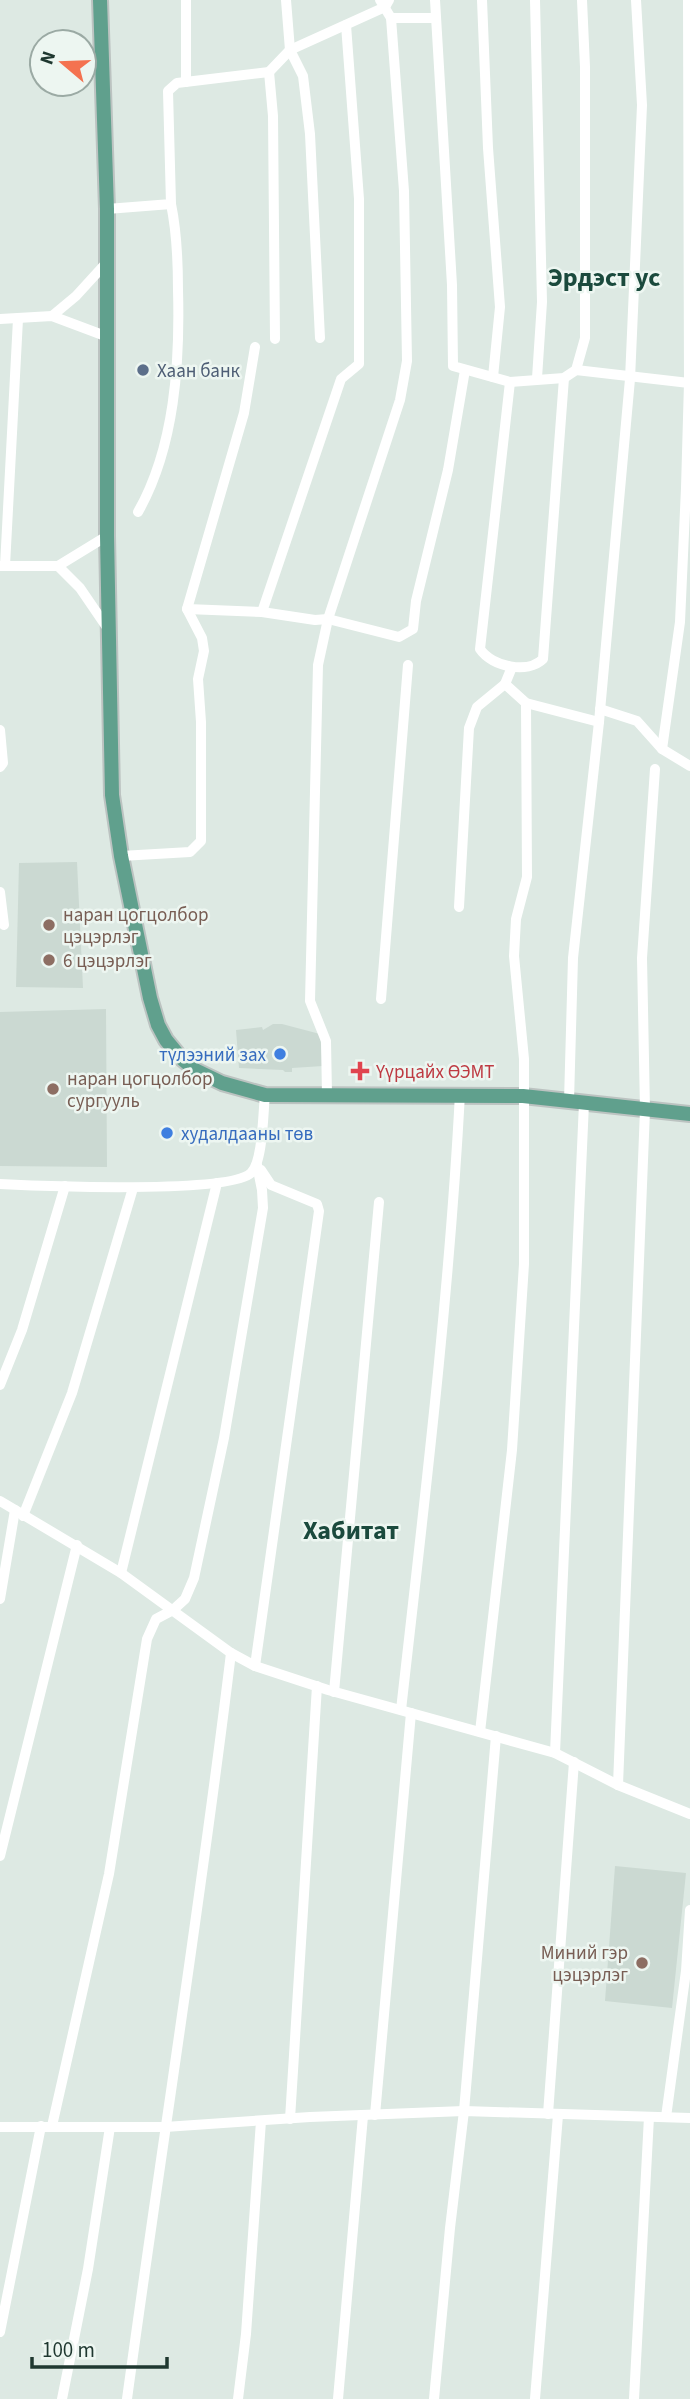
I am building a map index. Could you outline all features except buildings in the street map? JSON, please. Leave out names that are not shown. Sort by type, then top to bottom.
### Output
[{"type":"main road","points":[[100,0],[107,209],[107,536],[112,795],[121,856],[158,1025],[166,1040],[195,1070],[222,1083],[265,1095],[523,1096],[690,1114]]},
{"type":"street","points":[[186,0],[186,82]]},
{"type":"street","points":[[286,0],[290,50],[303,76],[310,134],[320,338]]},
{"type":"street","points":[[435,0],[452,285],[453,366],[510,382],[564,378],[576,370],[585,338],[585,68],[582,0]]},
{"type":"street","points":[[482,0],[488,148],[500,307],[493,377]]},
{"type":"street","points":[[535,0],[542,302],[537,378]]},
{"type":"street","points":[[555,1753],[576,1102],[573,958],[599,722],[630,377],[642,105],[636,0]]},
{"type":"street","points":[[662,749],[680,622],[689,383],[688,0]]},
{"type":"street","points":[[138,512],[150,491],[161,454],[177,378],[180,341],[177,233],[171,204],[168,91],[177,83],[269,72],[290,50],[346,25],[385,2],[391,18],[404,191],[407,361],[400,400],[328,619],[318,665],[310,1001],[326,1041],[327,1095]]},
{"type":"street","points":[[391,18],[436,18]]},
{"type":"street","points":[[262,612],[341,379],[359,364],[359,199],[346,25]]},
{"type":"street","points":[[269,72],[273,116],[275,339]]},
{"type":"street","points":[[107,209],[171,204]]},
{"type":"street","points":[[52,316],[76,296],[107,262]]},
{"type":"street","points":[[0,319],[52,316],[108,337]]},
{"type":"street","points":[[18,318],[2,566],[58,566],[107,536]]},
{"type":"street","points":[[121,856],[190,852],[201,841],[201,722],[198,679],[204,651],[202,638],[187,609],[244,413],[255,347]]},
{"type":"street","points":[[187,609],[262,612],[315,620],[328,619],[400,637],[413,629],[416,601],[448,470],[465,370]]},
{"type":"street","points":[[576,370],[689,383]]},
{"type":"street","points":[[510,382],[480,649],[488,657],[512,667],[533,666],[543,659],[564,378]]},
{"type":"street","points":[[58,566],[80,588],[108,629]]},
{"type":"street","points":[[381,999],[408,665]]},
{"type":"street","points":[[459,906],[469,728],[477,706],[505,684],[512,667]]},
{"type":"street","points":[[505,684],[526,703],[599,722]]},
{"type":"street","points":[[480,1732],[512,1450],[524,1264],[524,1059],[514,956],[516,919],[527,877],[526,703]]},
{"type":"street","points":[[600,709],[637,721],[662,749],[690,766]]},
{"type":"street","points":[[0,730],[3,764],[0,767]]},
{"type":"street","points":[[618,1785],[645,1110],[642,958],[655,769]]},
{"type":"street","points":[[0,892],[4,925]]},
{"type":"street","points":[[375,2115],[406,1712],[433,1432],[460,1094]]},
{"type":"street","points":[[0,2332],[109,1874],[147,1639],[156,1619],[173,1610],[186,1598],[194,1578],[224,1438],[263,1208],[257,1165],[265,1095]]},
{"type":"street","points":[[0,1184],[133,1188],[217,1183],[242,1180],[257,1165]]},
{"type":"street","points":[[255,1666],[319,1211],[317,1205],[271,1185],[257,1165]]},
{"type":"street","points":[[121,1573],[217,1183]]},
{"type":"street","points":[[0,1385],[22,1330],[65,1186]]},
{"type":"street","points":[[0,1599],[19,1513],[72,1393],[133,1188]]},
{"type":"street","points":[[334,1692],[379,1202]]},
{"type":"street","points":[[0,1501],[121,1573],[231,1653],[255,1666],[334,1692],[555,1753],[618,1785],[690,1814]]},
{"type":"street","points":[[0,1856],[77,1545]]},
{"type":"street","points":[[127,2399],[205,1864],[231,1653]]},
{"type":"street","points":[[290,2119],[317,1686]]},
{"type":"street","points":[[434,2399],[464,2111],[496,1737]]},
{"type":"street","points":[[535,2399],[574,1762]]},
{"type":"street","points":[[666,2117],[686,1971],[690,1910]]},
{"type":"street","points":[[0,2127],[165,2127],[310,2117],[464,2111],[690,2118]]},
{"type":"street","points":[[338,2399],[363,2116]]},
{"type":"street","points":[[634,2399],[649,2117]]},
{"type":"street","points":[[239,2399],[261,2121]]},
{"type":"street","points":[[62,2399],[88,2269],[110,2127]]},
{"type":"shaded area","name":"наран цогцолбор цэцэрлэг","points":[[77,862],[83,988],[16,987],[19,863]]},
{"type":"shaded area","name":"наран цогцолбор сургууль","points":[[106,1009],[107,1167],[0,1166],[0,1012]]},
{"type":"shaded area","name":"түлээний зах","points":[[273,1024],[320,1034],[323,1066],[292,1068],[292,1072],[239,1068],[236,1030],[262,1027],[263,1030]]},
{"type":"shaded area","name":"Миний гэр цэцэрлэг","points":[[615,1866],[686,1873],[672,2008],[605,2001]]},
{"type":"place","name":"Хаан банк","points":[[143,370]]},
{"type":"place","name":"наран цогцолбор цэцэрлэг","points":[[49,925]]},
{"type":"place","name":"6 цэцэрлэг","points":[[49,960]]},
{"type":"place","name":"түлээний зах","points":[[280,1054]]},
{"type":"place","name":"Үүрцайх ӨЭМТ","points":[[360,1071]]},
{"type":"place","name":"наран цогцолбор сургууль","points":[[53,1089]]},
{"type":"place","name":"худалдааны төв","points":[[167,1133]]},
{"type":"place","name":"Миний гэр цэцэрлэг","points":[[642,1963]]},
{"type":"district","name":"Эрдэст ус","points":[[604,277]]},
{"type":"district","name":"Хабитат","points":[[351,1530]]}]
